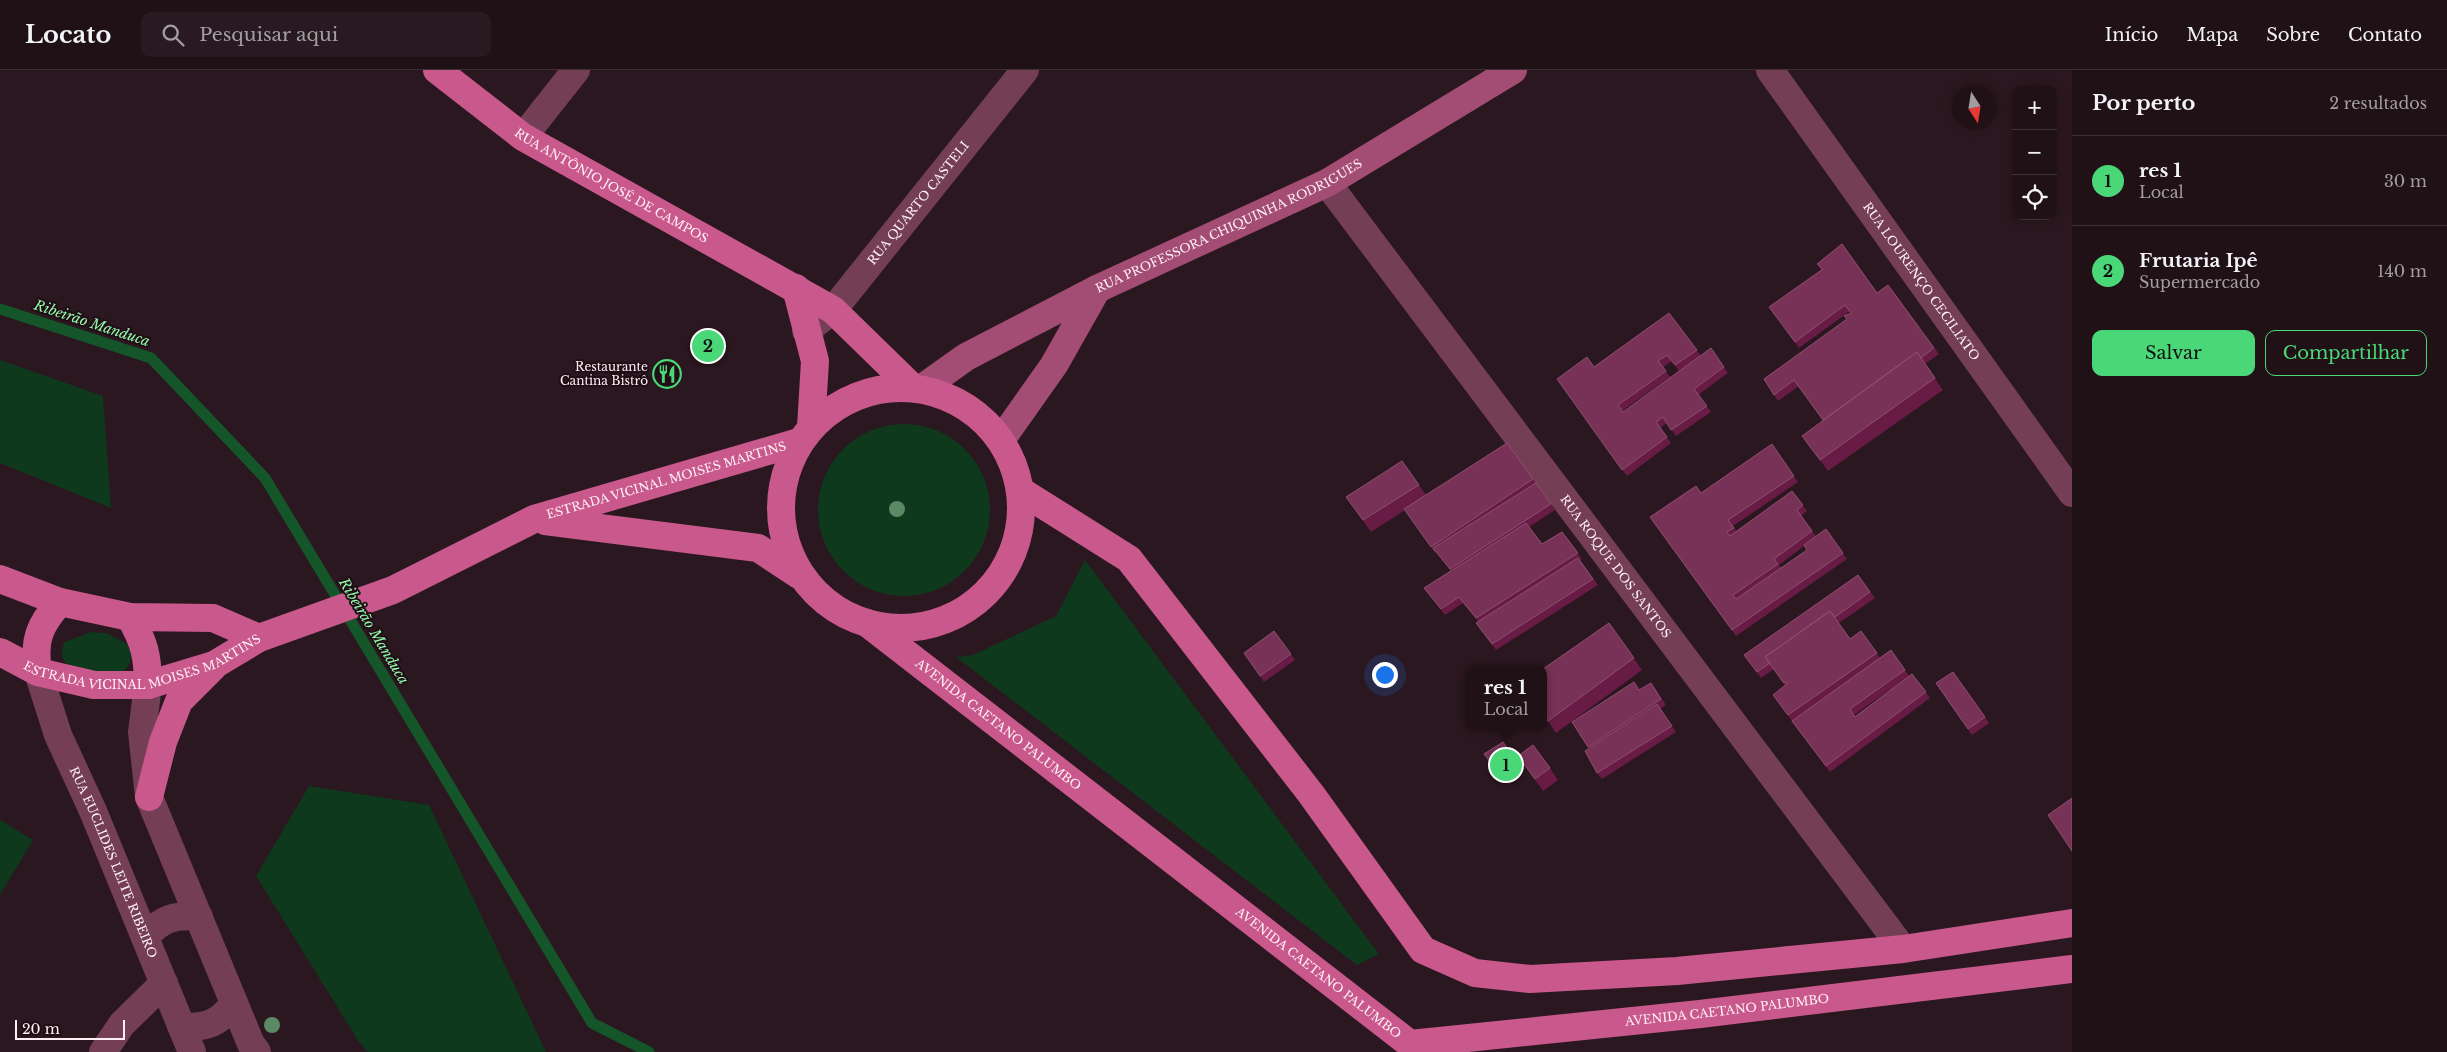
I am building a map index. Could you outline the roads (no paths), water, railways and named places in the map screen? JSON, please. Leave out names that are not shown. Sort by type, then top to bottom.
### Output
[{"type":"main road","name":"RUA ANTÔNIO JOSÉ DE CAMPOS","points":[[437,70],[523,137],[796,288],[832,310],[917,388]]},
{"type":"main road","name":"RUA PROFESSORA CHIQUINHA RODRIGUES","points":[[1001,440],[1054,365],[1097,289],[1327,184],[1513,70]]},
{"type":"main road","points":[[796,288],[815,361],[805,435]]},
{"type":"main road","points":[[917,388],[966,357],[1097,289]]},
{"type":"main road","points":[[917,388],[952,398],[980,416],[1001,440],[1017,473],[1021,491],[1020,533],[1004,571],[977,602],[940,622],[899,629],[858,621],[825,603],[799,574],[785,543],[780,508],[784,473],[805,435],[840,404],[875,390],[917,388]]},
{"type":"main road","name":"ESTRADA VICINAL MOISES MARTINS","points":[[0,652],[38,672],[94,685],[148,685],[214,665],[271,633],[393,590],[534,519],[805,435]]},
{"type":"main road","points":[[1021,491],[1129,559],[1311,794],[1423,950],[1475,973],[1530,979],[1678,971],[1903,949],[2072,923]]},
{"type":"main road","name":"ESTRADA VICINAL MOISES MARTINS","points":[[534,519],[758,548],[799,574]]},
{"type":"main road","name":"ESTRADA VICINAL MOISES MARTINS","points":[[0,579],[60,602],[130,617],[213,618],[271,633]]},
{"type":"main road","points":[[38,672],[35,653],[38,634],[47,616],[60,602]]},
{"type":"main road","points":[[130,617],[142,638],[148,661],[148,685]]},
{"type":"main road","name":"AVENIDA CAETANO PALUMBO","points":[[867,623],[1410,1044],[1719,1012],[2072,969]]},
{"type":"main road","points":[[149,797],[163,742],[179,701],[214,665]]},
{"type":"street","points":[[523,137],[576,70]]},
{"type":"street","name":"RUA QUARTO CASTELI","points":[[806,331],[832,310],[1025,70]]},
{"type":"street","name":"RUA LOURENÇO CECILIATO","points":[[1770,70],[2072,493]]},
{"type":"street","name":"RUA ROQUE DOS SANTOS","points":[[1327,184],[1903,949]]},
{"type":"street","name":"RUA EUCLIDES LEITE RIBEIRO","points":[[38,672],[58,735],[93,811],[192,1052]]},
{"type":"street","points":[[148,685],[142,732],[149,797],[251,1044],[257,1052]]},
{"type":"street","points":[[144,937],[155,926],[168,918],[184,915],[199,917]]},
{"type":"street","points":[[102,1052],[122,1024],[164,983]]},
{"type":"street","points":[[181,1026],[197,1028],[212,1024],[225,1016],[234,1003]]},
{"type":"waterway","name":"Ribeirão Manduca","points":[[0,309],[151,358],[265,478],[592,1023],[649,1052]]},
{"type":"place","name":"Frutaria Ipê","points":[[708,346]]},
{"type":"place","name":"Restaurante Cantina Bistrô","points":[[667,374]]},
{"type":"place","name":"res 1","points":[[1506,765]]}]
